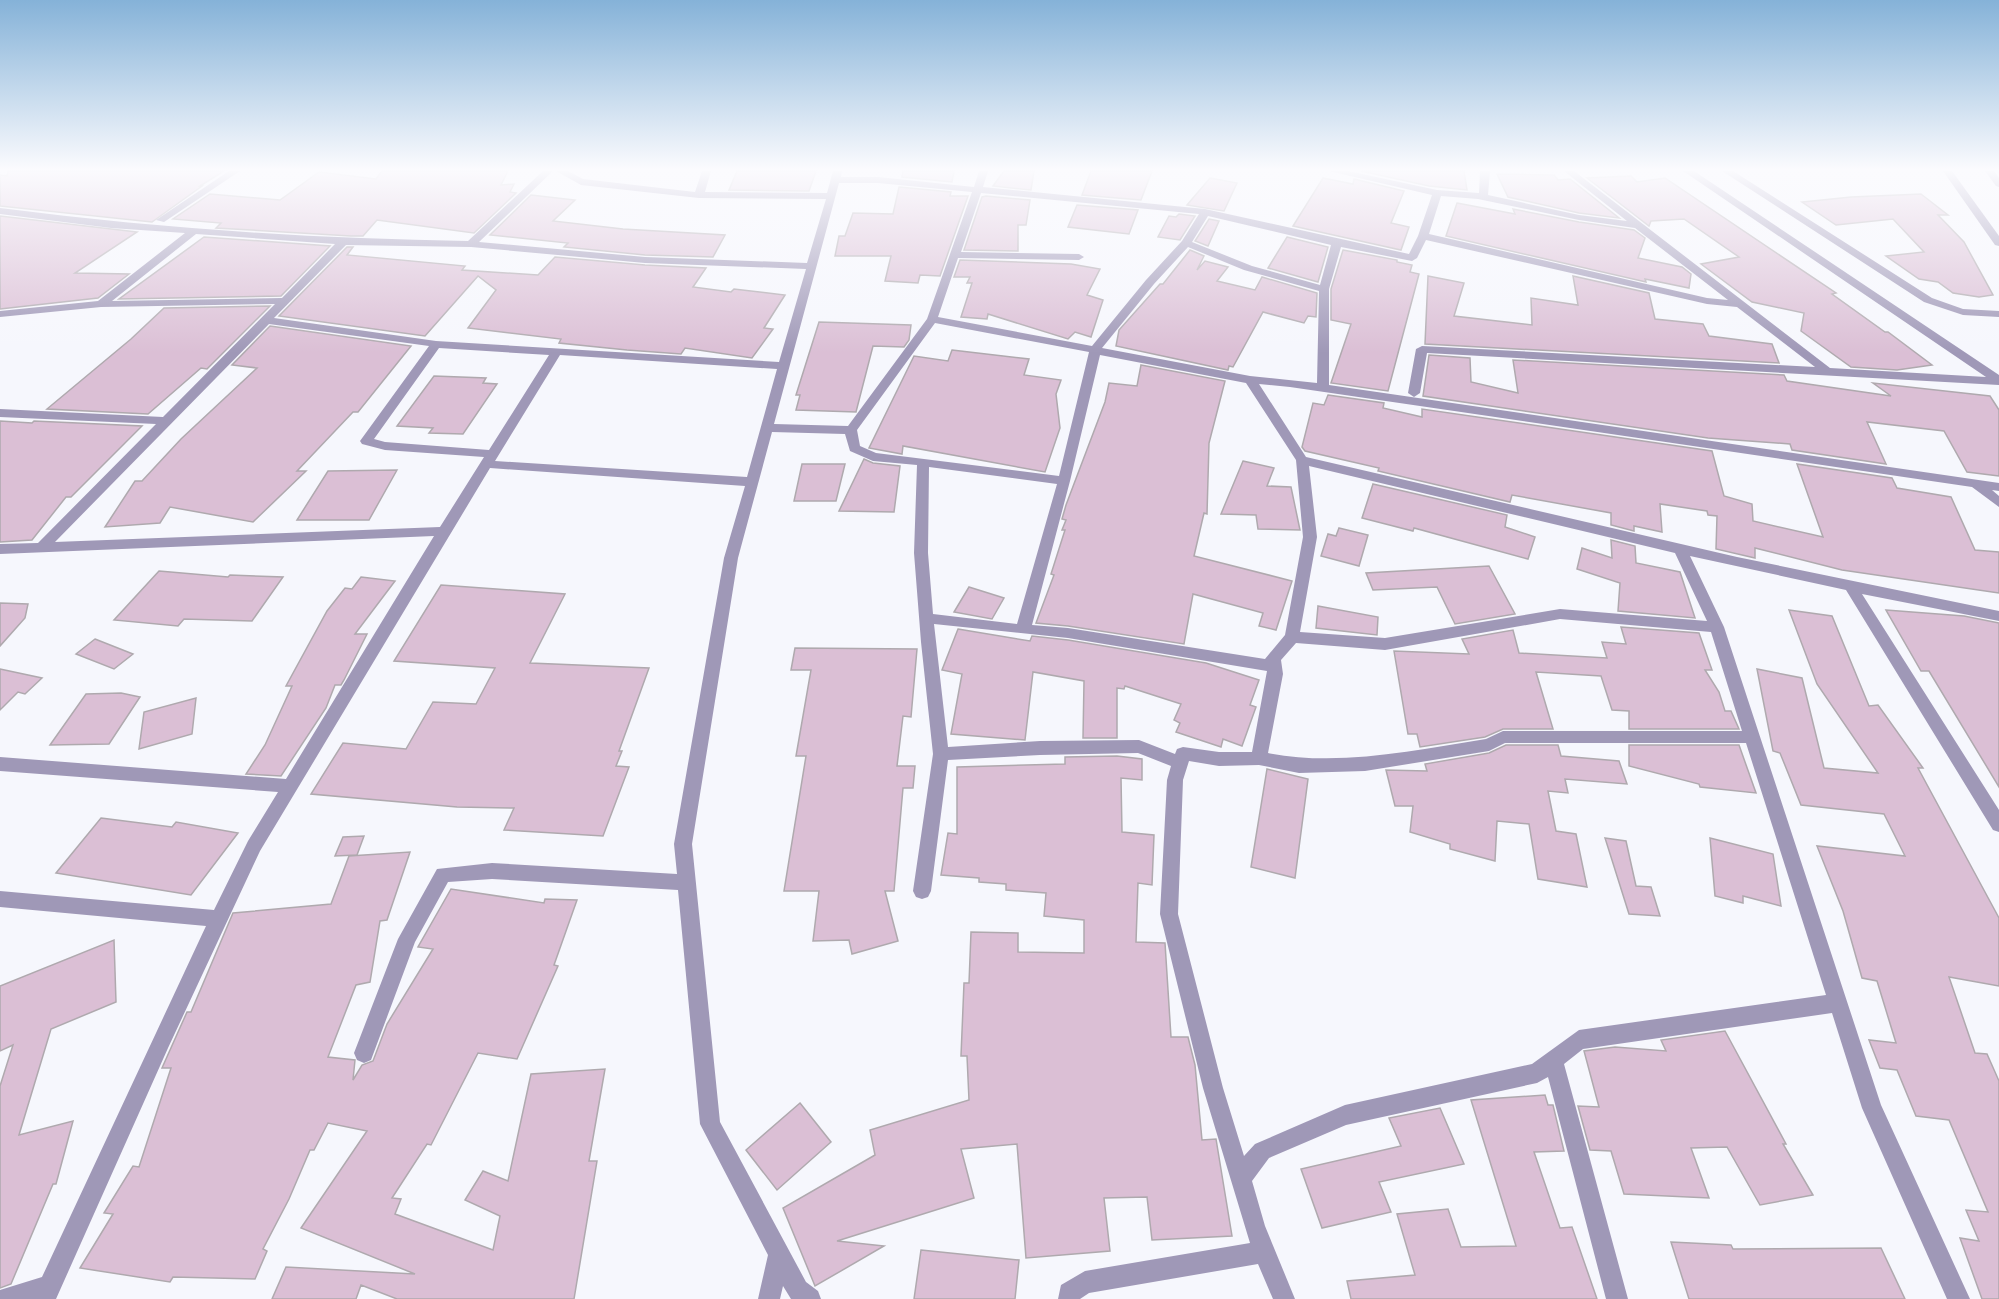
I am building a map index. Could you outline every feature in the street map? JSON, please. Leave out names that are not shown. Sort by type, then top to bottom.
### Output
[{"type":"street","points":[[101,304],[193,232]]},
{"type":"street","points":[[202,232],[343,242],[471,244],[645,260],[812,266]]},
{"type":"street","points":[[471,244],[484,232]]},
{"type":"street","points":[[810,1299],[798,1290],[710,1124],[683,844],[731,558],[821,232]]},
{"type":"street","points":[[962,232],[932,319],[851,430],[854,448],[873,457],[1064,481]]},
{"type":"street","points":[[1023,630],[1064,481],[1095,350],[1150,282],[1186,243],[1193,232]]},
{"type":"street","points":[[1289,232],[1412,258],[1425,232]]},
{"type":"street","points":[[1645,232],[1828,372]]},
{"type":"street","points":[[1777,232],[1999,381]]},
{"type":"street","points":[[1821,232],[1928,300],[1949,310],[1971,315],[1999,314]]},
{"type":"street","points":[[1423,237],[1707,301],[1741,304]]},
{"type":"street","points":[[42,547],[343,242]]},
{"type":"street","points":[[1186,243],[1248,268],[1324,289]]},
{"type":"street","points":[[1323,389],[1324,289],[1337,243]]},
{"type":"street","points":[[954,255],[1079,257]]},
{"type":"street","points":[[0,314],[101,304],[284,301]]},
{"type":"street","points":[[932,319],[1250,380],[1999,487]]},
{"type":"street","points":[[266,320],[436,344],[784,366]]},
{"type":"street","points":[[436,344],[366,441],[385,446],[490,459],[752,482]]},
{"type":"street","points":[[1414,393],[1422,350],[1999,381]]},
{"type":"street","points":[[7,1299],[47,1292],[156,1051],[254,846],[444,531],[556,353]]},
{"type":"street","points":[[1250,380],[1302,460],[1310,537],[1292,637],[1273,659],[1275,674],[1259,758]]},
{"type":"street","points":[[0,413],[165,421]]},
{"type":"street","points":[[767,428],[851,430]]},
{"type":"street","points":[[1302,460],[1681,551],[1852,589],[1999,616]]},
{"type":"street","points":[[922,891],[941,754],[921,553],[923,462]]},
{"type":"street","points":[[1976,483],[1999,503]]},
{"type":"street","points":[[0,549],[444,531]]},
{"type":"street","points":[[1681,551],[1717,627],[1872,1108],[1959,1299]]},
{"type":"street","points":[[1852,589],[1999,825]]},
{"type":"street","points":[[1292,637],[1385,644],[1560,614],[1717,627]]},
{"type":"street","points":[[926,618],[1068,633],[1274,666]]},
{"type":"street","points":[[1284,1299],[1264,1252],[1240,1179],[1213,1088],[1169,914],[1175,780],[1183,754],[1219,759],[1259,758],[1299,766],[1365,764],[1489,745],[1503,737],[1752,737]]},
{"type":"street","points":[[941,754],[1040,748],[1139,746],[1180,763]]},
{"type":"street","points":[[0,764],[290,786]]},
{"type":"street","points":[[364,1053],[407,939],[443,875],[492,871],[687,883]]},
{"type":"street","points":[[0,899],[219,919]]},
{"type":"street","points":[[1240,1179],[1262,1151],[1345,1115],[1537,1073],[1579,1040],[1838,1003]]},
{"type":"street","points":[[1553,1060],[1617,1299]]},
{"type":"street","points":[[1070,1299],[1069,1293],[1085,1282],[1264,1252]]},
{"type":"street","points":[[769,1299],[779,1254]]},
{"type":"building","points":[[0,232],[137,232],[75,273],[129,274],[98,298],[0,309]]},
{"type":"building","points":[[277,232],[367,232],[363,236]]},
{"type":"building","points":[[493,232],[668,232],[725,235],[713,257],[645,255],[564,247],[568,243],[490,235]]},
{"type":"building","points":[[847,232],[956,232],[940,276],[920,275],[918,283],[885,281],[891,256],[835,256],[839,236],[845,236]]},
{"type":"building","points":[[970,232],[1018,232],[1018,251],[964,250]]},
{"type":"building","points":[[1108,232],[1130,232],[1129,234]]},
{"type":"building","points":[[1161,232],[1185,232],[1180,240],[1158,237]]},
{"type":"building","points":[[1201,232],[1214,232],[1208,246],[1195,241]]},
{"type":"building","points":[[1318,232],[1407,232],[1401,250]]},
{"type":"building","points":[[1447,232],[1636,232],[1645,238],[1638,258],[1682,267],[1691,274],[1689,288],[1645,279],[1646,282],[1446,236]]},
{"type":"building","points":[[1702,232],[1745,232],[1836,293],[1832,294],[1932,365],[1897,370],[1851,367],[1801,331],[1804,313],[1752,302],[1701,264],[1739,257]]},
{"type":"building","points":[[1905,232],[1954,232],[1964,242],[1993,295],[1979,297],[1953,293],[1938,282],[1919,279],[1886,256],[1924,252]]},
{"type":"building","points":[[204,237],[330,246],[281,296],[119,299]]},
{"type":"building","points":[[1287,237],[1328,247],[1318,282],[1268,268]]},
{"type":"building","points":[[347,247],[353,247],[347,255],[465,266],[462,270],[538,275],[555,257],[706,268],[693,287],[785,295],[764,328],[773,329],[752,358],[685,348],[681,354],[559,343],[561,339],[468,328],[496,290],[478,276],[425,336],[279,316]]},
{"type":"building","points":[[1190,250],[1204,256],[1197,270],[1205,261],[1228,267],[1217,281],[1255,290],[1262,277],[1317,293],[1316,317],[1308,316],[1304,323],[1263,312],[1233,367],[1229,366],[1228,370],[1116,346],[1119,330],[1160,284],[1163,284]]},
{"type":"building","points":[[1343,250],[1397,260],[1397,262],[1412,265],[1410,272],[1419,274],[1388,391],[1331,383],[1351,324],[1331,320],[1331,289]]},
{"type":"building","points":[[960,260],[1071,264],[1100,269],[1087,295],[1103,300],[1091,337],[1075,332],[1068,339],[988,314],[987,319],[961,317],[972,283],[967,283],[970,277],[954,277]]},
{"type":"building","points":[[1428,276],[1464,283],[1454,316],[1532,325],[1531,298],[1578,305],[1573,276],[1649,293],[1655,319],[1703,324],[1709,336],[1772,344],[1779,363],[1425,344]]},
{"type":"building","points":[[270,306],[207,369],[201,368],[148,414],[47,409],[131,339],[164,308]]},
{"type":"building","points":[[819,322],[911,325],[909,340],[904,347],[873,346],[856,412],[796,410],[800,395],[796,395]]},
{"type":"building","points":[[270,326],[411,346],[358,412],[353,412],[297,471],[306,471],[253,522],[170,507],[160,523],[105,527],[135,481],[142,481],[181,439],[257,368],[232,365]]},
{"type":"building","points":[[952,350],[1029,359],[1024,375],[1061,380],[1056,394],[1060,428],[1045,472],[903,446],[902,454],[869,448],[914,356],[948,361]]},
{"type":"building","points":[[1429,355],[1470,358],[1471,382],[1518,393],[1513,360],[1784,375],[1787,381],[1891,396],[1873,383],[1990,396],[1999,410],[1999,476],[1967,472],[1944,431],[1867,422],[1886,464],[1792,450],[1790,444],[1708,438],[1423,396]]},
{"type":"building","points":[[1141,365],[1225,381],[1209,443],[1207,514],[1204,513],[1194,556],[1292,581],[1276,630],[1259,626],[1263,613],[1193,594],[1184,644],[1036,623],[1054,575],[1051,574],[1065,530],[1062,530],[1066,520],[1062,519],[1066,505],[1105,402],[1109,383],[1137,386]]},
{"type":"building","points":[[434,376],[486,378],[483,383],[497,384],[463,434],[429,433],[433,428],[397,426]]},
{"type":"building","points":[[1328,395],[1384,403],[1383,408],[1422,417],[1422,409],[1712,451],[1724,496],[1752,504],[1753,521],[1823,537],[1797,464],[1892,478],[1897,488],[1951,497],[1975,550],[1999,552],[1999,593],[1842,570],[1755,548],[1755,558],[1716,549],[1717,516],[1708,515],[1707,511],[1660,504],[1662,532],[1634,526],[1634,531],[1611,525],[1611,513],[1512,495],[1510,502],[1305,451],[1302,447],[1313,403],[1324,405]]},
{"type":"building","points":[[0,421],[142,426],[71,497],[66,497],[32,540],[0,542]]},
{"type":"building","points":[[864,459],[873,463],[900,466],[894,512],[839,511]]},
{"type":"building","points":[[1243,461],[1274,468],[1267,486],[1291,487],[1300,530],[1258,529],[1256,515],[1221,514]]},
{"type":"building","points":[[802,464],[845,464],[836,501],[794,501]]},
{"type":"building","points":[[397,470],[369,520],[297,520],[328,471]]},
{"type":"building","points":[[1373,484],[1507,515],[1505,527],[1535,537],[1528,559],[1414,528],[1413,531],[1362,518]]},
{"type":"building","points":[[1339,528],[1368,535],[1359,566],[1321,556],[1328,534],[1336,536]]},
{"type":"building","points":[[1611,540],[1635,546],[1636,563],[1680,572],[1695,618],[1618,611],[1620,583],[1577,569],[1582,548],[1612,558]]},
{"type":"building","points":[[1489,566],[1515,614],[1455,624],[1437,587],[1373,590],[1366,573]]},
{"type":"building","points":[[159,571],[228,577],[230,575],[283,577],[252,621],[184,619],[178,626],[114,620]]},
{"type":"building","points":[[361,577],[395,581],[355,634],[367,634],[344,680],[341,685],[335,685],[326,708],[281,776],[246,774],[265,745],[292,686],[286,686],[327,611],[345,588],[352,589]]},
{"type":"building","points":[[441,585],[565,594],[530,663],[649,668],[619,751],[622,751],[616,766],[629,767],[603,836],[504,830],[514,808],[457,807],[311,794],[343,743],[406,749],[433,702],[476,704],[495,668],[394,661]]},
{"type":"building","points":[[969,587],[1004,598],[992,619],[954,612]]},
{"type":"building","points":[[0,603],[28,604],[25,618],[0,646]]},
{"type":"building","points":[[1318,606],[1378,617],[1377,635],[1316,628]]},
{"type":"building","points":[[1789,610],[1832,616],[1869,706],[1878,705],[1923,768],[1918,768],[1999,918],[1999,986],[1949,977],[1975,1053],[1987,1054],[1999,1081],[1999,1299],[1982,1299],[1960,1238],[1979,1241],[1966,1210],[1988,1212],[1949,1120],[1916,1116],[1897,1070],[1880,1068],[1869,1040],[1896,1043],[1877,981],[1862,978],[1843,911],[1817,846],[1905,856],[1884,814],[1801,805],[1780,753],[1773,751],[1757,669],[1802,678],[1824,768],[1878,773],[1817,684]]},
{"type":"building","points":[[1886,610],[1964,616],[1999,623],[1999,787],[1929,671],[1921,671]]},
{"type":"building","points":[[1621,627],[1699,633],[1712,670],[1705,670],[1719,692],[1725,711],[1731,711],[1739,729],[1629,729],[1629,711],[1612,710],[1601,676],[1536,672],[1553,729],[1503,729],[1485,737],[1420,747],[1417,734],[1408,734],[1394,651],[1469,654],[1462,639],[1513,630],[1519,653],[1607,658],[1602,642],[1626,644]]},
{"type":"building","points":[[958,629],[1030,641],[1032,636],[1068,640],[1206,663],[1259,680],[1250,705],[1256,707],[1242,746],[1223,739],[1221,747],[1176,732],[1180,723],[1174,720],[1181,704],[1125,686],[1124,689],[1117,688],[1117,738],[1083,738],[1084,681],[1033,672],[1025,740],[951,734],[962,674],[942,670]]},
{"type":"building","points":[[95,639],[133,654],[114,669],[76,654]]},
{"type":"building","points":[[795,648],[917,649],[911,717],[903,716],[897,766],[915,766],[913,788],[903,788],[894,891],[885,891],[898,941],[852,954],[849,940],[813,941],[819,891],[784,891],[806,756],[796,756],[811,670],[791,670]]},
{"type":"building","points":[[0,669],[42,678],[25,694],[18,692],[0,710]]},
{"type":"building","points":[[121,693],[140,697],[109,744],[50,745],[86,694]]},
{"type":"building","points":[[196,698],[192,734],[139,749],[144,712]]},
{"type":"building","points":[[1506,745],[1558,745],[1561,756],[1619,761],[1627,784],[1565,779],[1568,793],[1548,791],[1556,831],[1576,834],[1587,887],[1538,879],[1529,824],[1497,821],[1495,861],[1450,849],[1450,844],[1410,832],[1413,806],[1395,806],[1386,770],[1427,771],[1425,764],[1489,753]]},
{"type":"building","points":[[1629,745],[1739,745],[1756,793],[1700,787],[1699,784],[1629,766]]},
{"type":"building","points":[[1117,756],[1142,759],[1142,780],[1121,778],[1122,832],[1154,835],[1152,885],[1138,883],[1136,942],[1165,943],[1171,1037],[1188,1037],[1195,1065],[1202,1140],[1216,1139],[1232,1236],[1152,1240],[1147,1197],[1104,1198],[1110,1251],[1026,1258],[1017,1144],[961,1149],[974,1198],[837,1241],[884,1246],[815,1286],[783,1208],[875,1155],[870,1130],[969,1100],[967,1056],[961,1056],[964,983],[969,983],[971,932],[1018,933],[1018,952],[1084,953],[1084,920],[1044,916],[1046,893],[1006,890],[1006,884],[979,882],[979,878],[941,875],[948,833],[957,834],[957,767],[1065,764],[1065,757]]},
{"type":"building","points":[[1267,769],[1308,779],[1295,878],[1251,867]]},
{"type":"building","points":[[101,818],[172,827],[176,822],[238,833],[191,895],[56,873]]},
{"type":"building","points":[[364,836],[357,855],[335,856],[343,837]]},
{"type":"building","points":[[1605,838],[1626,841],[1636,886],[1651,887],[1660,916],[1629,914]]},
{"type":"building","points":[[1710,838],[1773,854],[1781,906],[1743,896],[1743,903],[1715,896]]},
{"type":"building","points":[[410,852],[387,920],[380,921],[370,982],[356,985],[328,1057],[355,1060],[353,1080],[362,1065],[373,1061],[387,1024],[433,949],[418,947],[451,889],[544,903],[545,899],[577,900],[554,965],[558,966],[517,1059],[478,1053],[431,1145],[427,1144],[392,1198],[401,1199],[395,1214],[493,1250],[500,1216],[465,1200],[483,1171],[508,1181],[531,1074],[605,1069],[589,1161],[597,1161],[574,1299],[397,1299],[361,1285],[356,1299],[272,1299],[286,1267],[415,1274],[301,1228],[367,1131],[328,1123],[314,1150],[310,1150],[289,1199],[263,1249],[267,1251],[255,1279],[173,1277],[170,1282],[80,1268],[113,1214],[104,1213],[133,1166],[139,1167],[171,1068],[162,1068],[187,1012],[191,1012],[233,913],[331,904],[349,856]]},
{"type":"building","points":[[114,940],[116,1002],[51,1029],[19,1135],[73,1121],[56,1184],[53,1184],[11,1284],[0,1288],[0,1086],[13,1045],[0,1051],[0,986]]},
{"type":"building","points":[[1725,1031],[1786,1144],[1783,1144],[1813,1195],[1760,1205],[1727,1147],[1691,1148],[1709,1198],[1624,1194],[1611,1151],[1590,1150],[1578,1106],[1599,1107],[1584,1051],[1615,1047],[1666,1051],[1661,1040]]},
{"type":"building","points":[[1545,1095],[1548,1105],[1553,1105],[1564,1151],[1534,1152],[1560,1228],[1572,1227],[1597,1299],[1351,1299],[1347,1281],[1415,1275],[1397,1214],[1448,1209],[1461,1247],[1516,1246],[1471,1100]]},
{"type":"building","points":[[800,1103],[831,1142],[777,1190],[746,1150]]},
{"type":"building","points":[[1440,1108],[1464,1164],[1379,1182],[1391,1212],[1322,1228],[1301,1169],[1401,1146],[1389,1118]]},
{"type":"building","points":[[1671,1242],[1731,1245],[1733,1249],[1881,1248],[1905,1299],[1689,1299]]},
{"type":"building","points":[[921,1250],[1019,1260],[1015,1299],[914,1299]]}]
